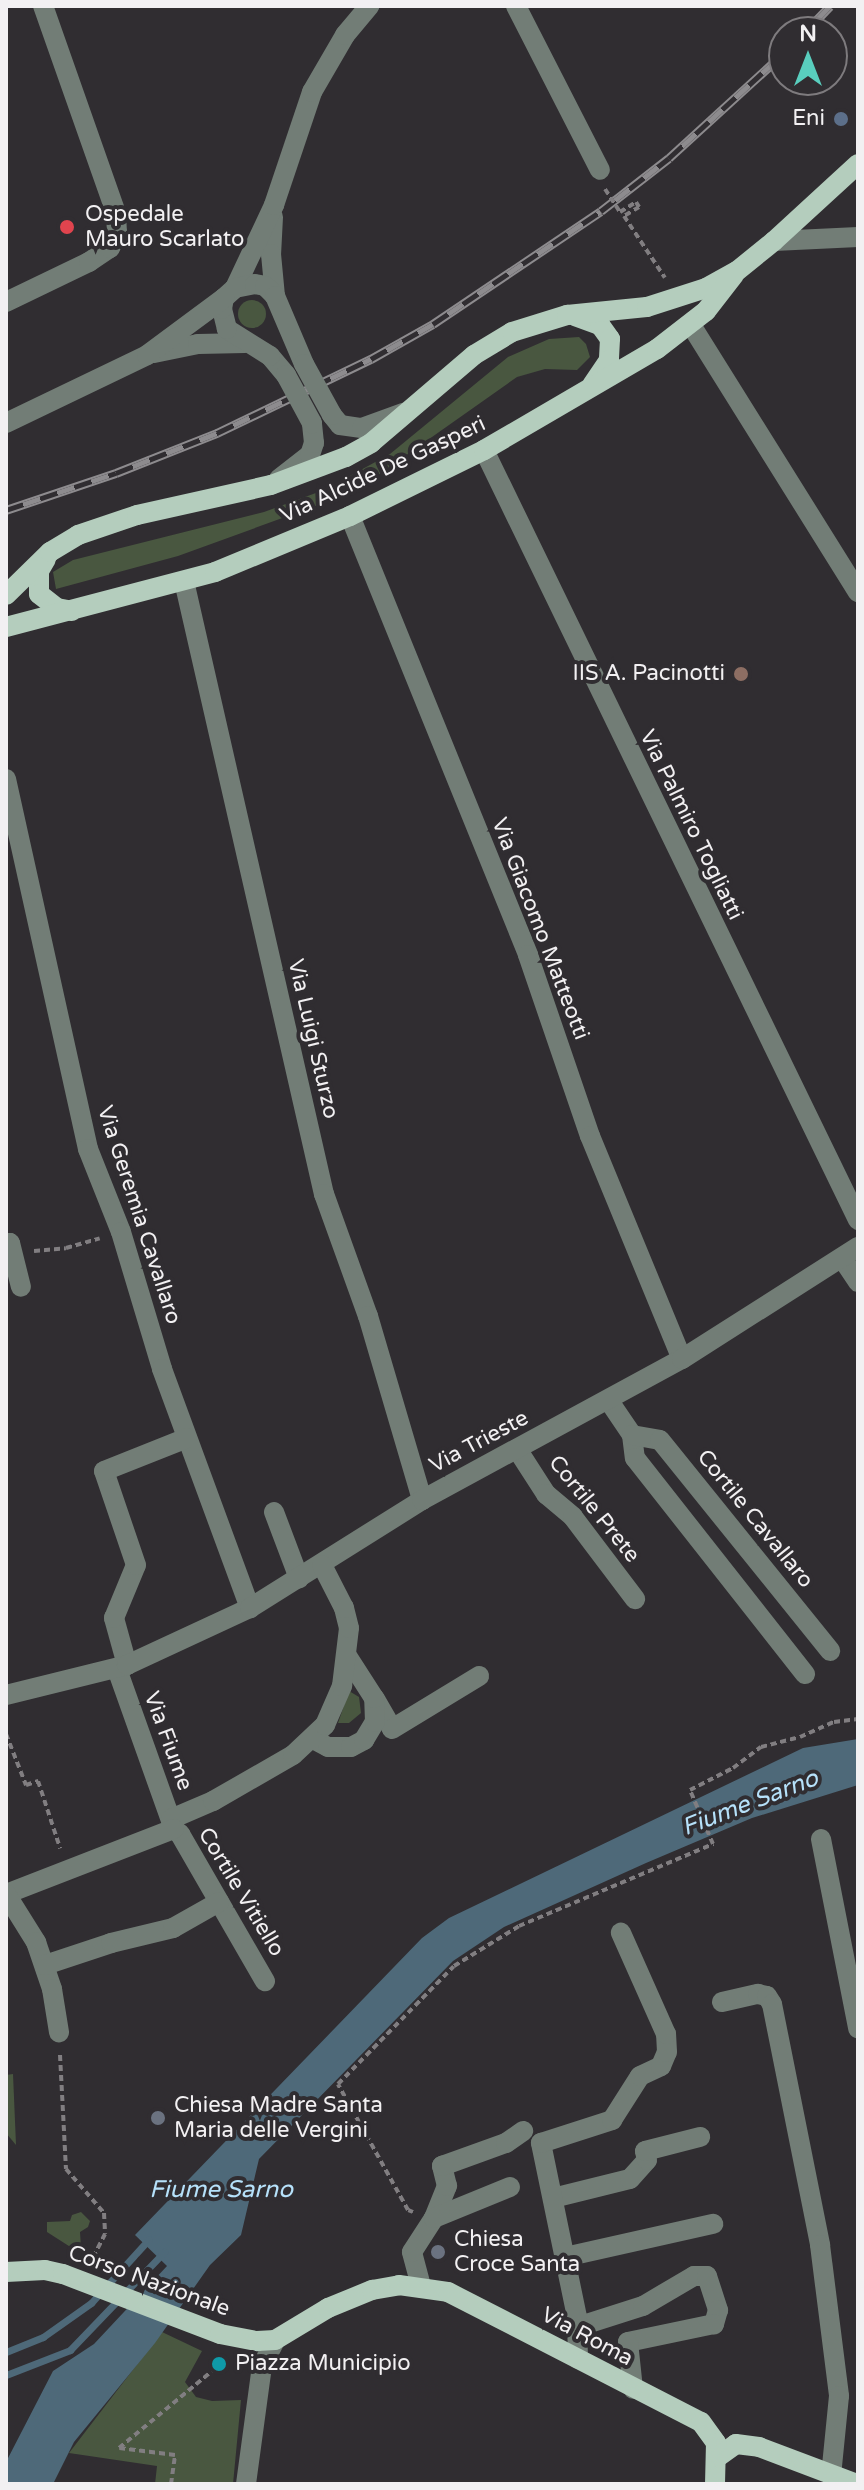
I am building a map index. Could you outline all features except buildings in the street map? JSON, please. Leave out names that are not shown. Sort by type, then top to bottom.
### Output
[{"type":"main road","name":"Via Alcide De Gasperi","points":[[6,627],[184,581],[350,516],[484,450],[587,391],[691,325],[737,271],[855,172]]},
{"type":"main road","name":"Via Alcide De Gasperi","points":[[6,595],[50,552],[78,535],[107,523],[271,485],[321,469],[371,443],[474,355],[499,340],[567,315],[647,307],[681,298],[737,271]]},
{"type":"main road","points":[[567,315],[600,325],[610,339],[609,360],[587,391]]},
{"type":"main road","points":[[50,552],[39,571],[39,594],[57,608],[73,611]]},
{"type":"main road","name":"Corso Nazionale","points":[[6,2272],[45,2270],[86,2281],[238,2339],[275,2340]]},
{"type":"main road","name":"Via Roma","points":[[275,2340],[328,2308],[360,2294],[399,2285],[421,2286],[465,2300],[701,2422],[710,2431],[718,2457]]},
{"type":"main road","points":[[715,2484],[718,2457],[736,2444],[759,2447],[857,2484]]},
{"type":"street","points":[[6,302],[89,262],[110,248],[117,233],[116,213],[43,6]]},
{"type":"street","points":[[369,6],[345,35],[312,92],[274,205],[222,309],[227,329],[246,343],[295,369],[340,425],[362,428],[410,410]]},
{"type":"street","points":[[516,6],[602,180]]},
{"type":"street","points":[[271,485],[310,455],[314,443],[312,423],[275,296],[271,254],[274,205]]},
{"type":"street","points":[[774,241],[858,237]]},
{"type":"street","points":[[6,423],[147,355],[230,293],[255,284],[265,286],[275,296]]},
{"type":"street","points":[[691,325],[858,592]]},
{"type":"street","points":[[147,355],[198,344],[246,343]]},
{"type":"street","name":"Via Palmiro Togliatti","points":[[484,450],[858,1220]]},
{"type":"street","name":"Via Giacomo Matteotti","points":[[350,516],[528,955],[590,1136],[682,1359]]},
{"type":"street","name":"Via Luigi Sturzo","points":[[184,581],[324,1194],[368,1316],[422,1500]]},
{"type":"street","name":"Via Geremia Cavallaro","points":[[6,779],[88,1149],[121,1232],[162,1369],[250,1608]]},
{"type":"street","points":[[9,1249],[21,1287]]},
{"type":"street","points":[[850,1252],[858,1282]]},
{"type":"street","name":"Via Trieste","points":[[6,1695],[122,1667],[250,1608],[422,1500],[682,1359],[850,1252]]},
{"type":"street","points":[[609,1401],[632,1435],[635,1458],[805,1674]]},
{"type":"street","name":"Cortile Cavallaro","points":[[632,1435],[660,1440],[830,1651]]},
{"type":"street","name":"Via Fiume","points":[[172,1824],[122,1667],[114,1618],[136,1565],[104,1471],[187,1438]]},
{"type":"street","name":"Cortile Prete","points":[[517,1449],[546,1494],[573,1517],[635,1599]]},
{"type":"street","points":[[274,1512],[299,1578]]},
{"type":"street","points":[[59,2032],[45,1965],[36,1942],[6,1894],[172,1824],[240,1786],[313,1739],[325,1725],[338,1699],[349,1628],[344,1608],[322,1565]]},
{"type":"street","points":[[347,1656],[392,1729],[479,1676]]},
{"type":"street","points":[[313,1739],[336,1749],[358,1744],[375,1722],[374,1698]]},
{"type":"street","name":"Cortile Vitiello","points":[[172,1824],[265,1981]]},
{"type":"street","points":[[821,1839],[858,2028]]},
{"type":"street","points":[[45,1965],[111,1943],[173,1928],[219,1902]]},
{"type":"street","points":[[578,2359],[577,2327],[541,2143],[612,2120],[640,2076],[661,2066],[667,2052],[666,2034],[621,1933]]},
{"type":"street","points":[[722,2002],[758,1994],[767,1996],[772,2004],[820,2245],[839,2396],[831,2476]]},
{"type":"street","points":[[421,2286],[412,2252],[429,2226],[447,2186],[442,2166],[506,2143],[523,2131]]},
{"type":"street","points":[[553,2198],[630,2179],[647,2160],[645,2151],[700,2137]]},
{"type":"street","points":[[429,2226],[510,2187]]},
{"type":"street","points":[[565,2257],[713,2224]]},
{"type":"street","points":[[577,2327],[643,2306],[694,2276],[707,2276],[718,2310],[714,2324],[628,2342],[633,2389]]},
{"type":"street","points":[[246,2484],[262,2366],[275,2340]]},
{"type":"path","points":[[602,180],[620,212],[636,202],[639,207],[624,216],[670,286]]},
{"type":"path","points":[[9,1249],[66,1248],[121,1232]]},
{"type":"path","points":[[429,2226],[338,2084],[454,1966],[519,1926],[713,1844],[690,1790],[733,1768],[761,1747],[780,1739],[800,1737],[834,1722],[858,1719]]},
{"type":"path","points":[[6,1734],[26,1785],[38,1781],[67,1870]]},
{"type":"path","points":[[59,2032],[66,2169],[104,2213],[105,2234],[86,2281]]},
{"type":"path","points":[[171,2484],[175,2455],[119,2448],[218,2366],[216,2352]]},
{"type":"green space","points":[[252,300],[262,304],[266,314],[262,324],[252,328],[242,324],[238,314],[242,304]]},
{"type":"green space","points":[[579,337],[586,344],[590,357],[577,370],[545,369],[517,377],[354,492],[178,556],[56,589],[53,572],[73,560],[264,512],[324,490],[390,454],[508,357],[549,339]]},
{"type":"green space","points":[[349,1691],[359,1697],[361,1713],[349,1723],[338,1723]]},
{"type":"green space","points":[[13,2074],[16,2145],[6,2133],[6,2075]]},
{"type":"green space","points":[[81,2212],[90,2221],[88,2227],[80,2232],[81,2247],[72,2248],[47,2232],[47,2222],[70,2221],[72,2215]]},
{"type":"green space","points":[[162,2332],[202,2351],[185,2382],[196,2397],[212,2401],[241,2400],[233,2484],[155,2484],[157,2466],[69,2453]]},
{"type":"water","name":"Fiume Sarno","points":[[858,1739],[858,1785],[752,1818],[646,1863],[504,1927],[453,1961],[259,2159],[241,2235],[210,2265],[155,2343],[74,2442],[53,2484],[6,2484],[6,2462],[53,2371],[94,2344],[167,2266],[135,2235],[422,1938],[449,1918],[803,1748]]},
{"type":"waterway","points":[[6,2352],[43,2337],[91,2303],[149,2239]]},
{"type":"waterway","points":[[6,2375],[70,2350],[164,2252]]},
{"type":"railway","points":[[820,16],[830,6]]},
{"type":"railway","points":[[6,510],[116,473],[217,433],[371,359],[433,324],[601,211],[669,158],[768,68]]},
{"type":"place","name":"Eni","points":[[841,119]]},
{"type":"place","name":"Ospedale Mauro Scarlato","points":[[67,227]]},
{"type":"place","name":"IIS A. Pacinotti","points":[[741,674]]},
{"type":"place","name":"Chiesa Madre Santa Maria delle Vergini","points":[[158,2118]]},
{"type":"place","name":"Chiesa Croce Santa","points":[[438,2252]]},
{"type":"place","name":"Piazza Municipio","points":[[219,2364]]}]
